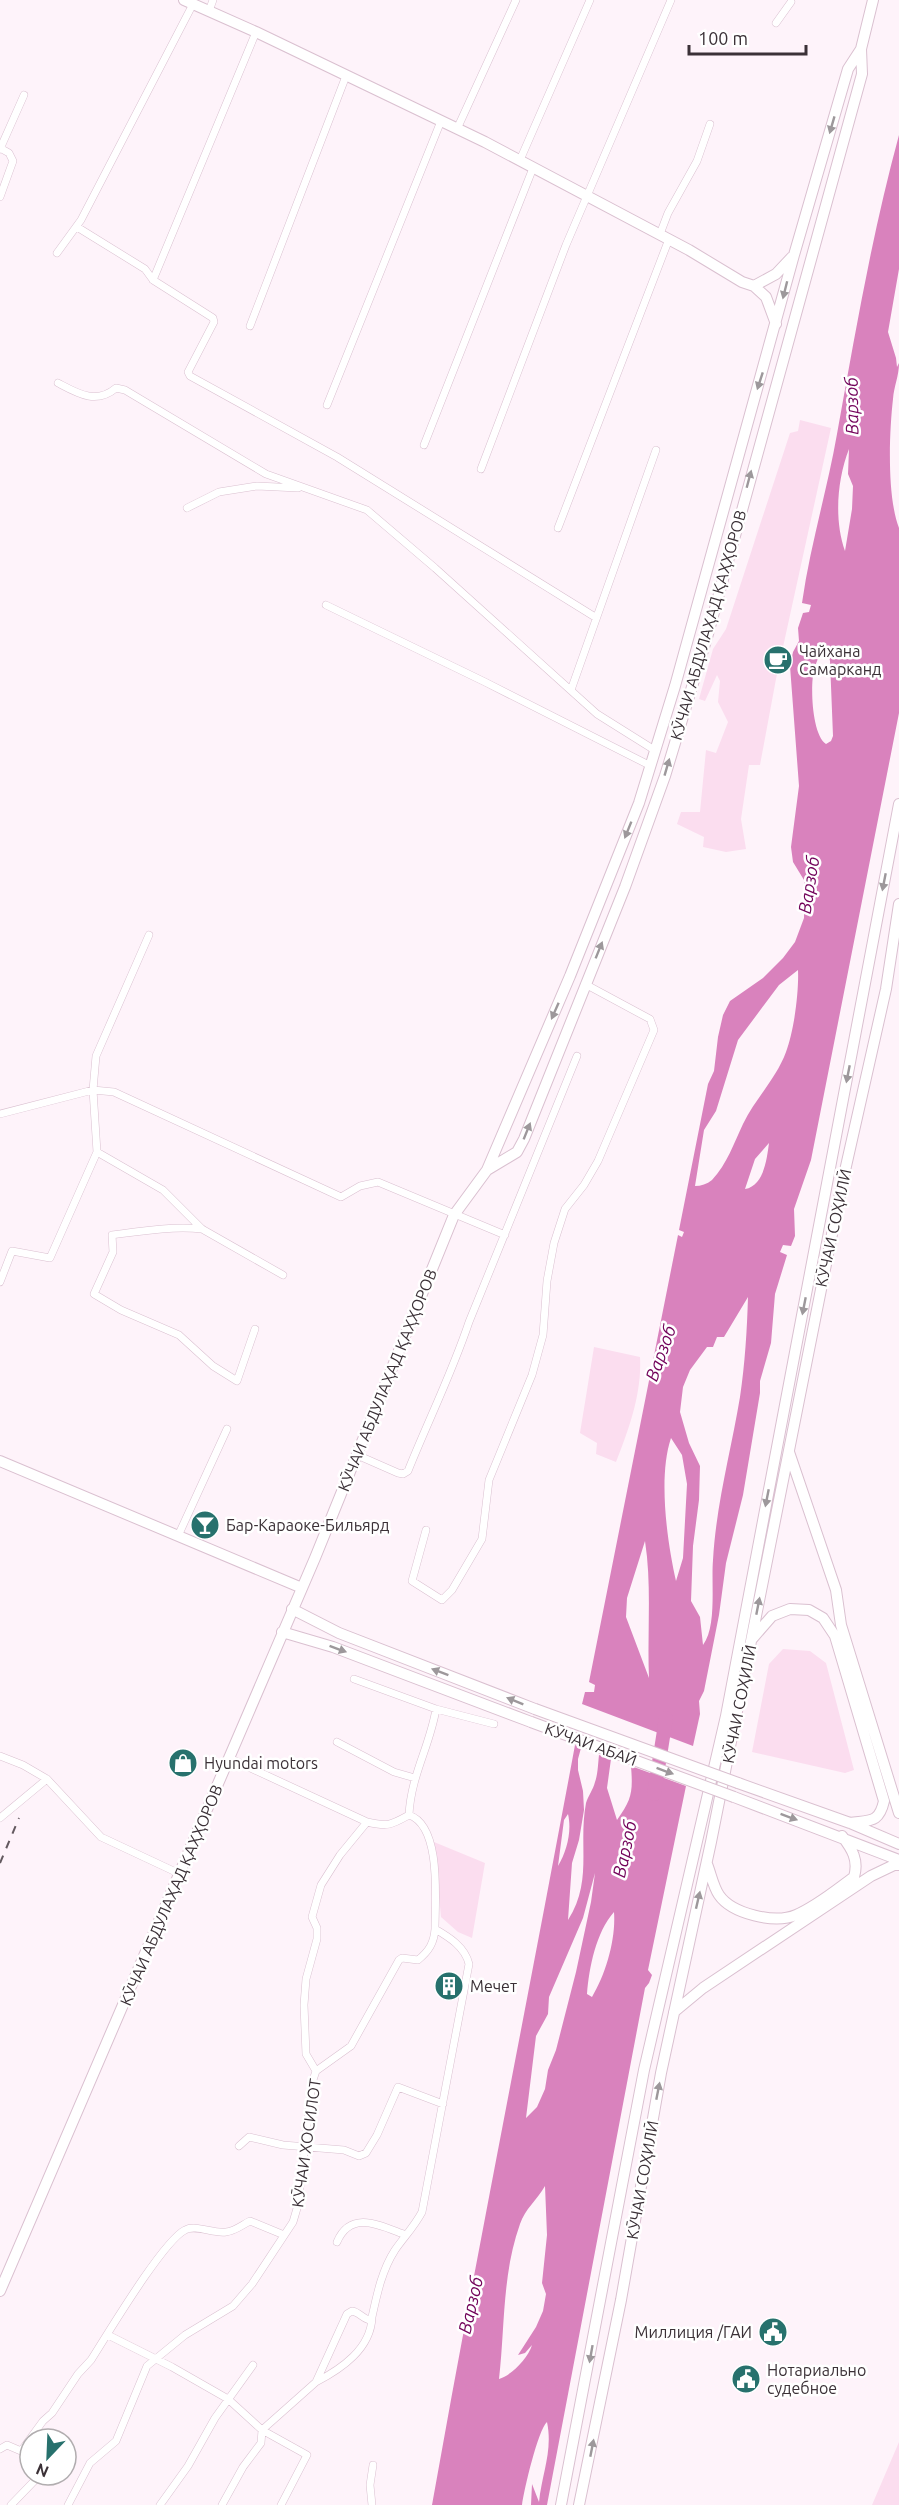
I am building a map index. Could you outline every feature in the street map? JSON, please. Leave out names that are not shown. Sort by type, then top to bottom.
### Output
[{"type":"main road","name":"КӮЧАИ АБДУЛАҲАД ҚАҲҲОРОВ","points":[[487,1170],[517,1152],[654,810],[694,681],[862,74],[861,49],[873,0]]},
{"type":"main road","points":[[188,2],[256,32],[457,129],[664,236],[742,282],[754,286],[766,297],[776,325]]},
{"type":"main road","name":"КӮЧАИ АБДУЛАҲАД ҚАҲҲОРОВ","points":[[1,2287],[302,1588],[454,1215],[487,1170],[570,976],[639,804],[656,751],[848,69],[861,49]]},
{"type":"main road","points":[[754,286],[776,274],[794,255]]},
{"type":"main road","points":[[561,2505],[644,2070],[726,1716],[899,804]]},
{"type":"main road","name":"КӮЧАИ СОҲИЛӢ","points":[[579,2505],[621,2300],[643,2169],[674,2012],[707,1863],[842,1184],[892,958],[899,904]]},
{"type":"main road","points":[[871,956],[892,958]]},
{"type":"main road","points":[[789,1452],[836,1590],[841,1624],[899,1813]]},
{"type":"main road","points":[[0,1461],[302,1588]]},
{"type":"main road","name":"КӮЧАИ АБАӢ","points":[[292,1609],[339,1633],[535,1709],[850,1822],[899,1844]]},
{"type":"main road","points":[[752,1639],[772,1616],[790,1609],[809,1610],[824,1618],[836,1636],[884,1801],[881,1814],[874,1820],[850,1822]]},
{"type":"main road","name":"КӮЧАИ АБАӢ","points":[[282,1632],[355,1655],[842,1836],[899,1860]]},
{"type":"main road","points":[[707,1863],[719,1895],[727,1903],[749,1914],[766,1918],[793,1916],[854,1877],[856,1861],[852,1850],[842,1836]]},
{"type":"main road","points":[[674,2012],[703,1988],[871,1876],[894,1865],[899,1865]]},
{"type":"main road","points":[[609,2254],[621,2260],[628,2258]]},
{"type":"main road","points":[[602,2296],[611,2292],[617,2293],[621,2300]]},
{"type":"street","points":[[209,11],[213,0]]},
{"type":"street","points":[[457,129],[516,0]]},
{"type":"street","points":[[520,160],[590,0]]},
{"type":"street","points":[[481,469],[566,245],[671,0]]},
{"type":"street","points":[[57,253],[77,227],[188,2]]},
{"type":"street","points":[[776,22],[791,2]]},
{"type":"street","points":[[153,280],[256,32]]},
{"type":"street","points":[[250,326],[346,76]]},
{"type":"street","points":[[0,197],[12,161],[9,153],[0,148],[24,95]]},
{"type":"street","points":[[327,405],[441,122]]},
{"type":"street","points":[[558,528],[664,236],[668,213],[697,161],[710,124]]},
{"type":"street","points":[[424,445],[533,168]]},
{"type":"street","points":[[77,227],[144,269],[153,280],[214,320],[188,372],[190,376],[337,457],[595,617]]},
{"type":"street","points":[[58,383],[83,396],[91,397],[104,396],[116,388],[125,390],[266,474],[367,510],[597,714],[656,751]]},
{"type":"street","points":[[571,690],[656,450]]},
{"type":"street","points":[[187,508],[219,492],[257,486],[307,488]]},
{"type":"street","points":[[326,605],[485,681],[651,766]]},
{"type":"street","points":[[0,1282],[12,1251],[50,1258],[97,1152],[93,1090],[96,1056],[149,935]]},
{"type":"street","points":[[426,1530],[412,1581],[442,1600],[458,1580],[482,1539],[489,1480],[532,1375],[543,1335],[547,1281],[554,1243],[565,1209],[584,1185],[598,1161],[654,1030],[650,1019],[585,984]]},
{"type":"street","points":[[357,1455],[398,1473],[403,1474],[408,1471],[429,1417],[454,1365],[577,1056]]},
{"type":"street","points":[[0,1114],[93,1090],[114,1092],[341,1197],[360,1186],[378,1182],[505,1234]]},
{"type":"street","points":[[97,1152],[163,1190],[202,1229],[283,1275]]},
{"type":"street","points":[[202,1229],[179,1227],[112,1235],[113,1252],[94,1293],[121,1310],[178,1335],[213,1366],[237,1381],[255,1329]]},
{"type":"street","points":[[178,1536],[227,1429]]},
{"type":"street","points":[[354,1679],[436,1709],[494,1724]]},
{"type":"street","points":[[409,1815],[410,1795],[434,1725],[436,1709]]},
{"type":"street","points":[[337,1742],[394,1772],[415,1778]]},
{"type":"street","points":[[0,1756],[23,1765],[47,1779],[101,1837],[180,1874]]},
{"type":"street","points":[[229,1758],[367,1822],[383,1826],[395,1824],[409,1815]]},
{"type":"street","points":[[0,1818],[47,1779]]},
{"type":"street","points":[[316,2071],[351,2046],[399,1960],[402,1958],[418,1960],[425,1954],[434,1938],[435,1886],[431,1845],[418,1819],[409,1815]]},
{"type":"street","name":"КӮЧАИ ХОСИЛОТ","points":[[68,2505],[90,2463],[116,2441],[145,2369],[185,2335],[232,2306],[252,2284],[296,2214],[312,2084],[316,2071],[306,2054],[304,2005],[306,1979],[317,1939],[317,1928],[312,1917],[321,1885],[340,1855],[367,1822]]},
{"type":"street","points":[[222,2505],[243,2467],[261,2443],[262,2430],[316,2382],[343,2368],[356,2353],[372,2325],[380,2283],[394,2253],[415,2225],[425,2203],[470,1964],[467,1956],[450,1938],[435,1929]]},
{"type":"street","points":[[239,2146],[249,2136],[283,2145],[344,2150],[359,2156],[366,2153],[377,2135],[398,2087],[443,2104]]},
{"type":"street","points":[[39,2427],[52,2413],[78,2374],[91,2360],[173,2239],[186,2229],[229,2232],[250,2221],[284,2235]]},
{"type":"street","points":[[337,2242],[350,2223],[358,2222],[406,2235]]},
{"type":"street","points":[[316,2382],[348,2314],[352,2311],[357,2312],[364,2319],[369,2320],[372,2317]]},
{"type":"street","points":[[108,2335],[228,2399],[262,2430],[308,2456],[281,2505]]},
{"type":"street","points":[[160,2505],[188,2466],[193,2452],[228,2399],[253,2365]]},
{"type":"street","points":[[0,2449],[7,2445],[18,2450]]},
{"type":"street","points":[[372,2505],[370,2485],[373,2465]]},
{"type":"street","points":[[10,2505],[28,2487]]},
{"type":"shaded area","points":[[800,420],[831,428],[776,679],[760,765],[749,765],[741,819],[746,849],[726,852],[703,847],[704,837],[677,824],[681,812],[700,812],[706,750],[716,753],[728,722],[718,702],[720,681],[717,675],[705,701],[699,699],[713,649],[726,629],[790,433],[798,431]]},
{"type":"shaded area","points":[[594,1347],[640,1357],[637,1397],[616,1462],[596,1454],[597,1443],[580,1433]]},
{"type":"shaded area","points":[[783,1649],[810,1651],[826,1663],[854,1770],[845,1773],[752,1752],[769,1664]]},
{"type":"shaded area","points":[[434,1842],[485,1863],[472,1938],[458,1932],[441,1917]]},
{"type":"shaded area","points":[[899,2442],[899,2505],[872,2505]]},
{"type":"water","points":[[899,135],[899,269],[888,332],[897,367],[899,363],[893,399],[890,447],[892,500],[899,528],[899,713],[811,1160],[794,1209],[795,1236],[791,1246],[783,1245],[780,1252],[787,1255],[775,1294],[771,1343],[760,1381],[743,1495],[726,1563],[719,1615],[704,1691],[699,1701],[700,1714],[693,1746],[582,1704],[585,1692],[594,1692],[595,1685],[589,1682],[678,1235],[682,1237],[684,1232],[679,1230],[708,1084],[714,1071],[723,1015],[730,1001],[763,978],[783,958],[795,942],[804,918],[804,880],[793,862],[791,847],[799,786],[790,666],[793,652],[799,641],[798,628],[803,613],[809,612],[811,605],[802,603],[805,582],[833,455],[857,322]],"holes":[[[849,449],[848,474],[853,486],[852,509],[845,551],[838,513],[845,461]],[[826,644],[830,661],[833,736],[826,744],[818,731],[812,698],[817,660]],[[798,970],[794,1023],[782,1062],[748,1115],[722,1167],[710,1181],[695,1186],[704,1130],[716,1111],[738,1040],[779,985]],[[769,1143],[766,1163],[760,1177],[756,1183],[745,1189],[755,1159]],[[748,1297],[742,1385],[720,1498],[715,1539],[712,1617],[703,1645],[700,1617],[691,1601],[700,1466],[689,1443],[680,1412],[683,1387],[690,1370],[707,1347],[713,1347],[717,1337],[724,1337]],[[671,1438],[682,1455],[687,1484],[683,1558],[676,1581],[665,1509],[665,1471]],[[645,1541],[649,1592],[649,1678],[626,1617],[627,1598]]]},
{"type":"water","points":[[575,1745],[581,1748],[578,1770],[583,1791],[584,1810],[572,1863],[568,1920],[576,1905],[583,1877],[584,1818],[586,1803],[596,1779],[599,1755],[611,1759],[607,1788],[617,1820],[630,1795],[631,1766],[686,1786],[648,1970],[652,1975],[645,1988],[547,2505],[531,2505],[532,2484],[539,2502],[549,2443],[547,2422],[543,2427],[528,2474],[522,2505],[432,2505],[467,2315]],"holes":[[[568,1814],[568,1841],[558,1866],[564,1820]],[[595,1873],[576,1972],[556,2050],[548,2070],[545,2089],[537,2107],[526,2118],[536,2036],[548,2014],[549,1997],[583,1918]],[[614,1912],[609,1956],[602,1978],[592,1997],[587,1994],[592,1962],[598,1940]],[[545,2186],[547,2235],[542,2283],[546,2294],[543,2311],[536,2327],[518,2355],[525,2353],[532,2345],[527,2355],[514,2370],[499,2379],[510,2262],[522,2219]]]},
{"type":"waterway","name":"Варзоб","points":[[654,1794],[666,1718]]},
{"type":"railway","points":[[0,1863],[19,1818]]},
{"type":"place","name":"Чайхана Самарканд","points":[[778,660]]},
{"type":"place","name":"Бар-Караоке-Бильярд","points":[[205,1525]]},
{"type":"place","name":"Hyundai motors","points":[[183,1763]]},
{"type":"place","name":"Мечет","points":[[449,1986]]},
{"type":"place","name":"Миллиция /ГАИ","points":[[773,2332]]},
{"type":"place","name":"Нотариально судебное","points":[[746,2379]]}]
